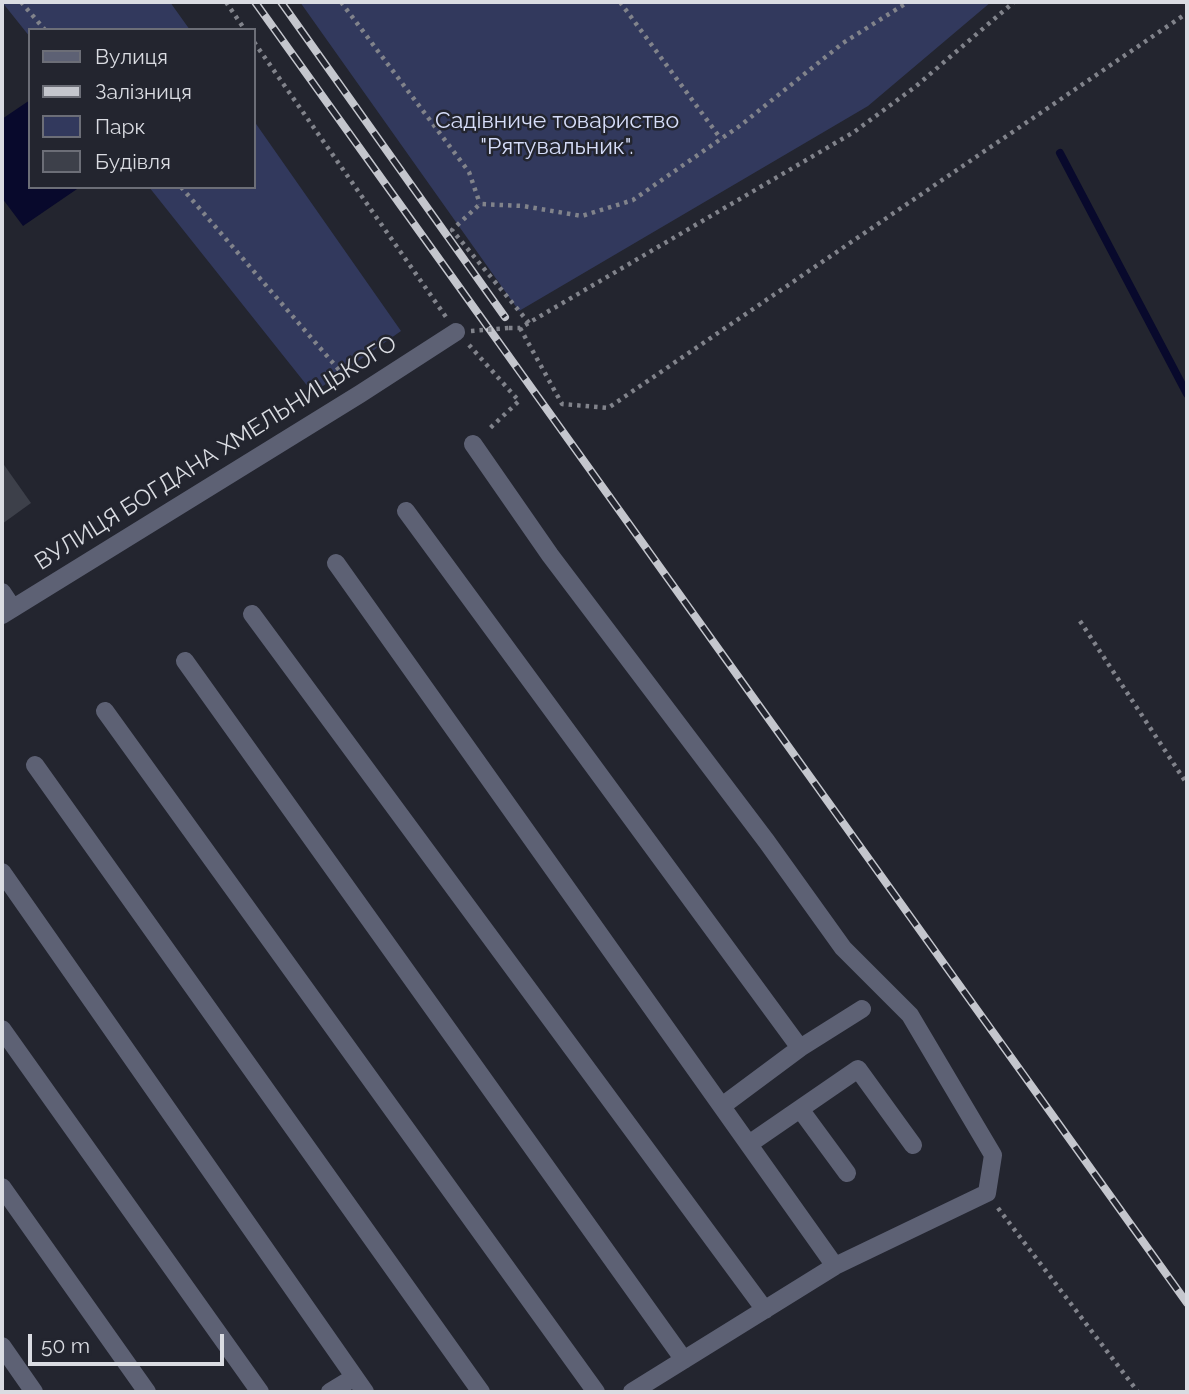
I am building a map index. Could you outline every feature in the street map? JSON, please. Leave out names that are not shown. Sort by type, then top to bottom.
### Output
[{"type":"lane","name":"ВУЛИЦЯ БОГДАНА ХМЕЛЬНИЦЬКОГО","points":[[5,605],[463,331]]},
{"type":"lane","points":[[473,444],[550,555],[767,842],[843,948],[910,1015],[993,1156],[987,1193],[835,1266],[632,1392]]},
{"type":"lane","points":[[407,511],[800,1048]]},
{"type":"lane","points":[[336,563],[835,1266]]},
{"type":"lane","points":[[252,614],[765,1310]]},
{"type":"lane","points":[[185,662],[684,1360]]},
{"type":"lane","points":[[105,711],[596,1392]]},
{"type":"lane","points":[[35,765],[481,1392]]},
{"type":"lane","points":[[2,873],[365,1392]]},
{"type":"lane","points":[[722,1107],[800,1048],[862,1009]]},
{"type":"lane","points":[[2,1029],[260,1392]]},
{"type":"lane","points":[[749,1144],[858,1069],[913,1145]]},
{"type":"lane","points":[[800,1109],[847,1173]]},
{"type":"lane","points":[[2,1187],[147,1392]]},
{"type":"lane","points":[[2,1346],[34,1392]]},
{"type":"lane","points":[[330,1392],[353,1378]]},
{"type":"path","points":[[21,2],[43,28]]},
{"type":"path","points":[[226,2],[244,28]]},
{"type":"path","points":[[341,2],[469,172],[480,204]]},
{"type":"path","points":[[620,2],[721,139]]},
{"type":"path","points":[[529,323],[452,230],[480,204],[523,206],[582,216],[633,200],[721,139],[843,43],[908,2]]},
{"type":"path","points":[[463,331],[520,328],[854,132],[915,87],[1014,2]]},
{"type":"path","points":[[520,328],[562,404],[608,408],[1187,13]]},
{"type":"path","points":[[256,45],[463,331],[519,401],[473,444]]},
{"type":"path","points":[[183,189],[360,394]]},
{"type":"path","points":[[1080,621],[1187,783]]},
{"type":"path","points":[[987,1193],[1138,1392]]},
{"type":"green space","points":[[2,2],[170,2],[189,28],[28,28],[28,34]]},
{"type":"green space","name":"Садівниче товариство \"Рятувальник\".","points":[[300,2],[991,2],[868,106],[519,311]]},
{"type":"green space","points":[[256,124],[401,331],[313,393],[151,189],[256,189]]},
{"type":"shaded area","points":[[28,101],[28,189],[77,189],[23,226],[2,198],[2,119]]},
{"type":"building","points":[[2,462],[31,503],[2,524]]},
{"type":"waterway","points":[[1060,153],[1187,394]]},
{"type":"railway","points":[[255,2],[1187,1303]]},
{"type":"railway","points":[[281,2],[505,317]]}]
